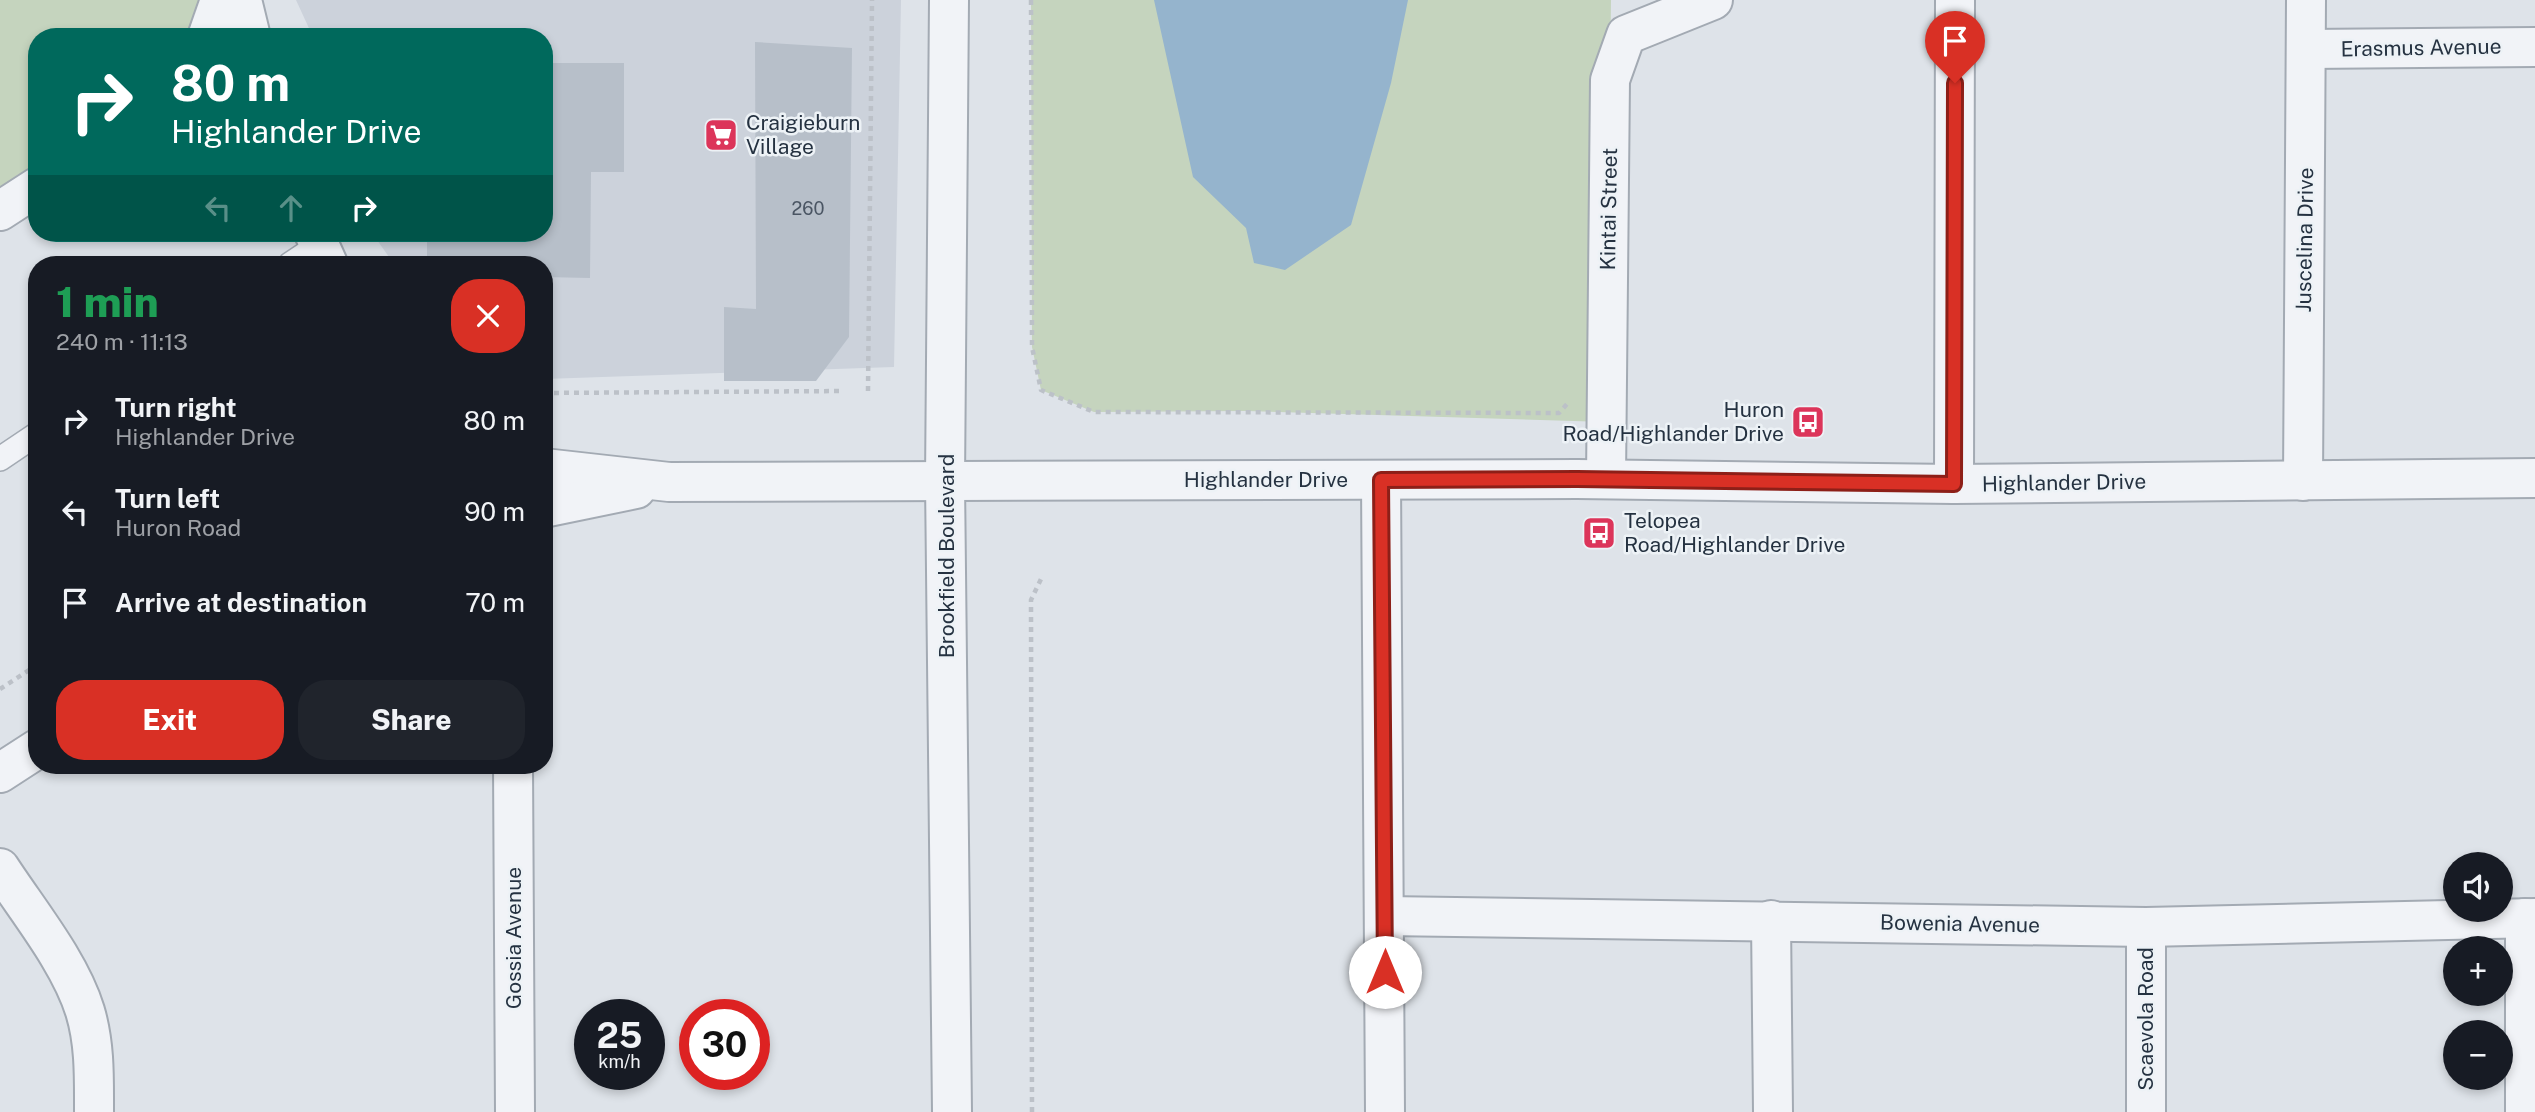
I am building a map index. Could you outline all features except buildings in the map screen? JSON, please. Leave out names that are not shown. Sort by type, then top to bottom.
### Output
[{"type":"street","points":[[210,28],[220,0]]},
{"type":"street","points":[[242,0],[249,28]]},
{"type":"street","name":"Brookfield Boulevard","points":[[949,0],[945,481],[952,1112]]},
{"type":"street","name":"Kintai Street","points":[[1606,479],[1610,80],[1626,36],[1713,0]]},
{"type":"street","points":[[1954,484],[1955,0]]},
{"type":"street","name":"Juscelina Drive","points":[[2303,481],[2306,0]]},
{"type":"street","name":"Erasmus Avenue","points":[[2307,49],[2535,47]]},
{"type":"street","points":[[0,211],[28,193]]},
{"type":"street","name":"Highlander Drive","points":[[553,468],[669,482],[1606,479],[1954,484],[2535,478]]},
{"type":"street","points":[[1381,480],[1385,1112]]},
{"type":"street","name":"Highlander Drive","points":[[553,506],[669,482]]},
{"type":"street","points":[[0,773],[28,755]]},
{"type":"street","name":"Gossia Avenue","points":[[513,774],[515,1112]]},
{"type":"street","points":[[0,868],[64,966],[85,1010],[94,1054],[94,1112]]},
{"type":"street","name":"Bowenia Avenue","points":[[1385,916],[2146,927],[2530,918]]},
{"type":"street","points":[[2525,1112],[2530,918]]},
{"type":"street","points":[[1771,920],[1773,1112]]},
{"type":"street","name":"Scaevola Road","points":[[2146,927],[2146,1112]]},
{"type":"lane","points":[[0,458],[28,440]]},
{"type":"path","points":[[868,391],[872,0]]},
{"type":"path","points":[[1031,0],[1032,347],[1041,390],[1094,412],[1559,413],[1574,397],[1607,394]]},
{"type":"path","points":[[553,393],[843,391]]},
{"type":"path","points":[[1032,1112],[1031,600],[1041,579]]},
{"type":"path","points":[[0,689],[28,671]]},
{"type":"shaded area","name":"Craigieburn Village","points":[[296,0],[901,0],[894,367],[553,379],[553,256],[388,256],[378,242],[553,242],[553,28],[309,28]]},
{"type":"green space","points":[[0,0],[220,0],[210,28],[28,28],[28,193],[0,211]]},
{"type":"green space","points":[[1031,0],[1611,0],[1606,422],[1246,411],[1094,412],[1041,390],[1032,347]]},
{"type":"water","points":[[1154,0],[1408,0],[1391,83],[1351,225],[1285,270],[1254,263],[1246,228],[1193,177]]},
{"type":"place","name":"Craigieburn Village","points":[[721,135]]},
{"type":"place","name":"Huron Road/Highlander Drive","points":[[1808,422]]},
{"type":"place","name":"Telopea Road/Highlander Drive","points":[[1599,533]]},
{"type":"route","points":[[1385,972],[1381,480],[1577,479],[1954,484],[1955,83]]}]
